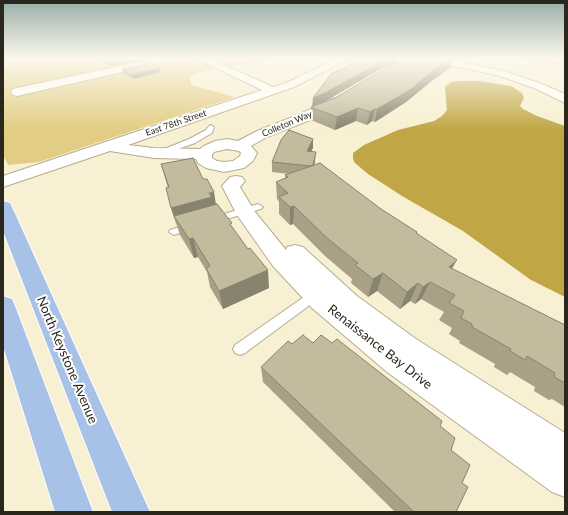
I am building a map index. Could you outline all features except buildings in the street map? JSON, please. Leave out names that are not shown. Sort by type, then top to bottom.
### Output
[{"type":"main road","name":"North Keystone Avenue","points":[[3,207],[131,512]]},
{"type":"main road","points":[[3,306],[74,512]]},
{"type":"street","points":[[17,92],[62,82]]},
{"type":"street","points":[[254,82],[273,91]]},
{"type":"street","name":"East 78th Street","points":[[3,182],[297,82]]},
{"type":"street","points":[[528,82],[565,98]]},
{"type":"street","name":"Colleton Way","points":[[241,146],[269,131],[317,112],[348,96]]},
{"type":"street","points":[[203,114],[221,144]]},
{"type":"street","points":[[109,146],[156,153],[204,154],[212,147],[221,144],[233,144],[247,149],[249,153],[247,158],[232,174],[208,163],[204,160],[204,154]]},
{"type":"street","name":"Renaissance Bay Drive","points":[[232,174],[231,186],[251,209],[281,260],[322,290],[397,362],[565,479]]},
{"type":"street","name":"Renaissance Bay Drive","points":[[322,290],[348,303],[412,352],[565,453]]},
{"type":"lane","points":[[156,153],[178,148],[209,131],[211,127]]},
{"type":"lane","points":[[174,232],[251,209]]},
{"type":"lane","points":[[240,349],[322,290]]},
{"type":"shaded area","points":[[3,82],[191,82],[191,85],[235,97],[39,162],[8,165],[3,155]]},
{"type":"shaded area","points":[[451,82],[486,82],[511,86],[522,93],[524,98],[520,106],[523,109],[537,116],[565,126],[565,297],[531,280],[463,231],[402,196],[368,174],[355,163],[353,153],[364,145],[398,130],[434,121],[442,116],[447,110],[445,87]]}]
